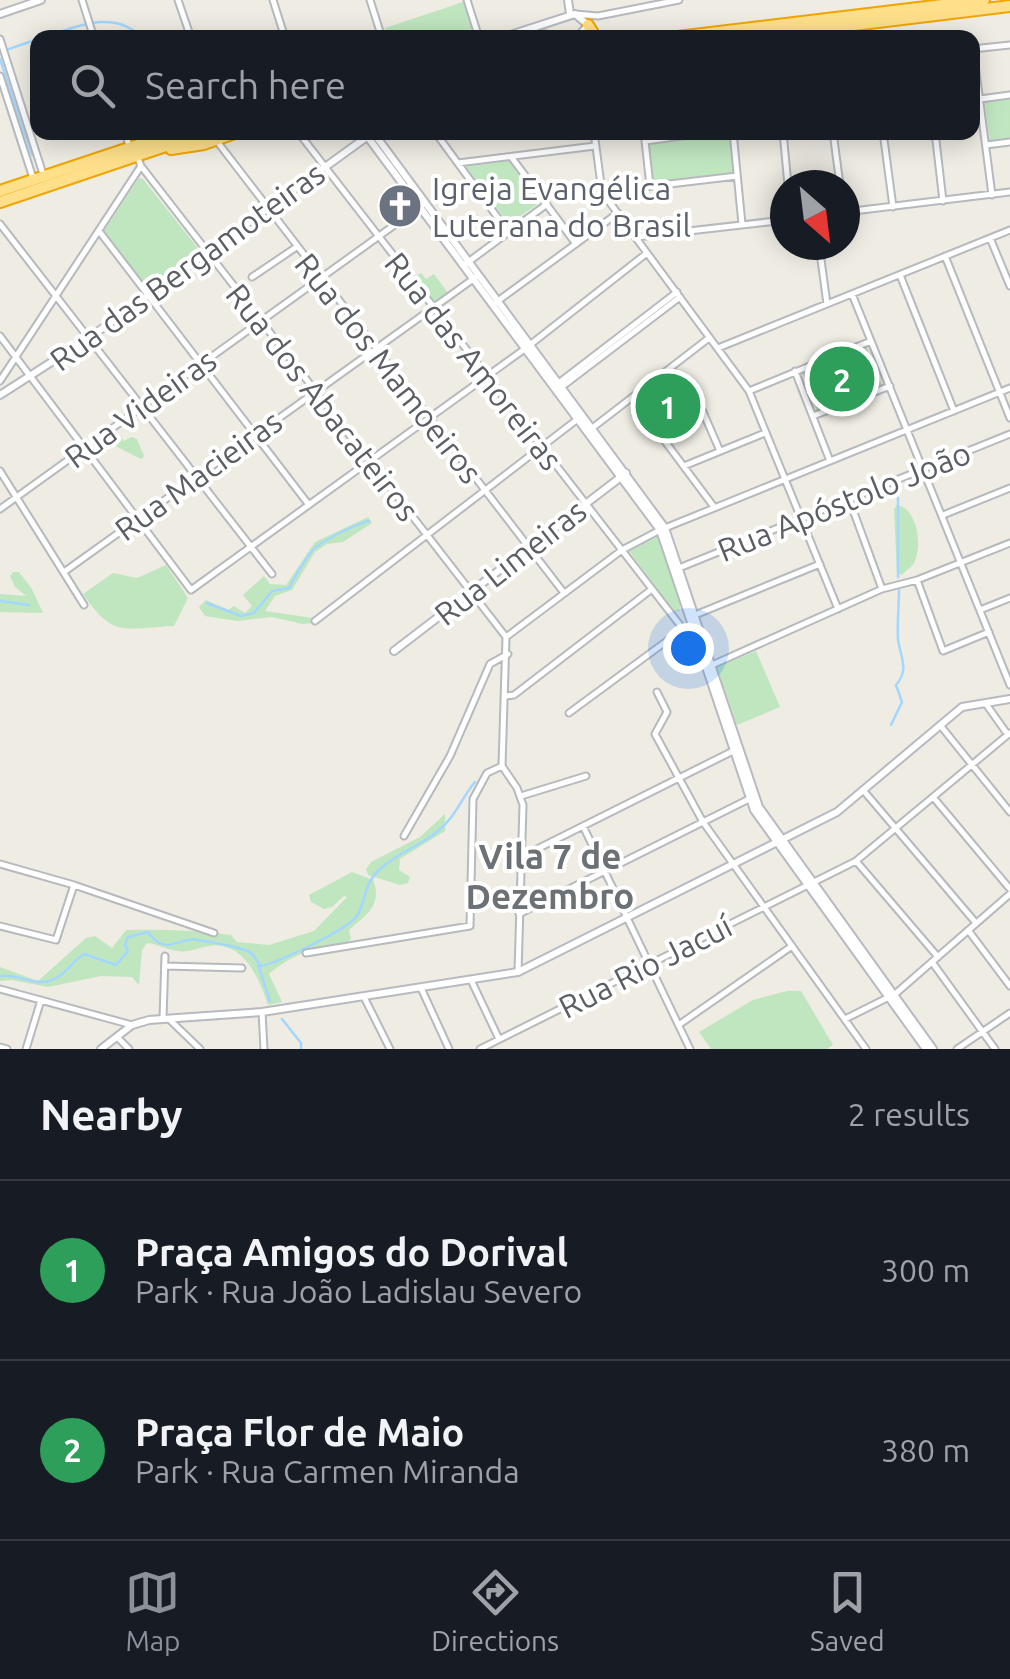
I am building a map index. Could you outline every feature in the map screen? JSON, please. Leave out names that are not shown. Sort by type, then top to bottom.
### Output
[{"type":"highway","points":[[735,30],[984,0]]},
{"type":"highway","points":[[819,30],[1010,6]]},
{"type":"highway","points":[[588,25],[591,30]]},
{"type":"highway","points":[[0,202],[136,157],[165,140]]},
{"type":"highway","points":[[169,140],[174,150],[200,140]]},
{"type":"highway","points":[[0,192],[136,157]]},
{"type":"street","points":[[0,14],[41,0]]},
{"type":"street","points":[[82,0],[91,30]]},
{"type":"street","points":[[178,0],[187,30]]},
{"type":"street","points":[[273,0],[282,30]]},
{"type":"street","points":[[370,0],[379,30]]},
{"type":"street","points":[[467,0],[476,30]]},
{"type":"street","points":[[568,0],[573,14],[588,25]]},
{"type":"street","points":[[529,30],[573,14],[598,16],[678,0]]},
{"type":"street","points":[[584,30],[598,16]]},
{"type":"street","points":[[560,19],[563,30]]},
{"type":"street","points":[[0,39],[39,179]]},
{"type":"street","points":[[980,48],[1010,45]]},
{"type":"street","points":[[0,76],[39,179]]},
{"type":"street","points":[[992,194],[980,99],[1010,95]]},
{"type":"street","points":[[0,381],[99,231],[136,157],[129,140]]},
{"type":"street","name":"Rua dos Mamoeiros","points":[[214,140],[564,593]]},
{"type":"street","name":"Rua das Amoreiras","points":[[304,140],[682,629]]},
{"type":"street","name":"Rua das Bergamoteiras","points":[[0,395],[89,338],[361,140]]},
{"type":"street","points":[[374,140],[663,529],[696,615],[696,628],[749,800],[929,1049]]},
{"type":"street","points":[[441,140],[509,232]]},
{"type":"street","points":[[595,140],[602,192],[750,391],[838,609]]},
{"type":"street","points":[[650,186],[645,141],[652,140]]},
{"type":"street","points":[[734,140],[742,225]]},
{"type":"street","points":[[784,140],[787,170]]},
{"type":"street","points":[[834,140],[838,170]]},
{"type":"street","points":[[884,140],[893,206]]},
{"type":"street","points":[[936,140],[942,200]]},
{"type":"street","points":[[986,145],[1010,142]]},
{"type":"street","points":[[458,163],[596,146]]},
{"type":"street","points":[[512,156],[576,244]]},
{"type":"street","name":"Rua dos Abacateiros","points":[[136,157],[506,637]]},
{"type":"street","points":[[602,192],[738,176]]},
{"type":"street","points":[[860,210],[1010,192]]},
{"type":"street","points":[[467,264],[547,204]]},
{"type":"street","name":"Rua Videiras","points":[[0,508],[423,205]]},
{"type":"street","points":[[496,302],[618,213]]},
{"type":"street","points":[[636,237],[770,222]]},
{"type":"street","points":[[0,224],[272,574]]},
{"type":"street","points":[[718,348],[1010,230]]},
{"type":"street","points":[[99,231],[309,505]]},
{"type":"street","points":[[990,238],[1010,286]]},
{"type":"street","points":[[252,277],[295,247]]},
{"type":"street","points":[[0,336],[191,590],[528,346],[647,252]]},
{"type":"street","points":[[945,256],[1010,418]]},
{"type":"street","points":[[821,260],[827,304]]},
{"type":"street","points":[[900,274],[954,410]]},
{"type":"street","name":"Rua Macieiras","points":[[64,572],[477,277]]},
{"type":"street","points":[[852,294],[1010,684]]},
{"type":"street","points":[[558,386],[678,295]]},
{"type":"street","points":[[590,429],[710,338]]},
{"type":"street","points":[[750,391],[871,341]]},
{"type":"street","points":[[670,368],[703,412],[720,452]]},
{"type":"street","points":[[795,371],[830,460]]},
{"type":"street","points":[[558,386],[590,429]]},
{"type":"street","points":[[813,416],[890,386]]},
{"type":"street","points":[[518,972],[521,796],[502,766],[506,637],[622,550],[663,529],[1010,388]]},
{"type":"street","points":[[632,397],[715,508]]},
{"type":"street","points":[[315,621],[579,418]]},
{"type":"street","points":[[684,466],[766,433]]},
{"type":"street","name":"Rua Apóstolo João","points":[[678,568],[1010,434]]},
{"type":"street","points":[[0,470],[84,604]]},
{"type":"street","name":"Rua Limeiras","points":[[394,652],[625,474]]},
{"type":"street","points":[[942,516],[1010,488]]},
{"type":"street","points":[[850,499],[882,589]]},
{"type":"street","points":[[663,529],[687,610],[712,665],[758,806],[779,840]]},
{"type":"street","points":[[712,665],[882,589],[917,580],[1010,543]]},
{"type":"street","points":[[696,615],[820,564]]},
{"type":"street","points":[[917,580],[943,651],[989,632]]},
{"type":"street","points":[[506,696],[514,694],[652,589]]},
{"type":"street","points":[[980,610],[1010,598]]},
{"type":"street","points":[[674,617],[687,610]]},
{"type":"street","points":[[570,713],[682,629],[696,628]]},
{"type":"street","points":[[404,836],[450,756],[490,664],[508,654]]},
{"type":"street","points":[[656,692],[667,712],[656,728],[658,742],[677,779],[703,822],[864,1048]]},
{"type":"street","points":[[101,1049],[132,1025],[166,1018],[262,1012],[518,972],[837,812],[962,707],[1010,699]]},
{"type":"street","points":[[986,704],[1009,734]]},
{"type":"street","points":[[940,725],[1010,812]]},
{"type":"street","name":"Rua Rio Jacuí","points":[[480,1049],[856,861],[1009,734]]},
{"type":"street","points":[[521,857],[733,751]]},
{"type":"street","points":[[306,953],[470,926],[474,799],[487,773],[502,766]]},
{"type":"street","points":[[521,796],[586,776]]},
{"type":"street","points":[[863,790],[976,923]]},
{"type":"street","points":[[845,1019],[891,996],[1010,891],[933,797]]},
{"type":"street","points":[[520,914],[749,800]]},
{"type":"street","points":[[582,826],[690,1049]]},
{"type":"street","points":[[856,861],[935,959],[995,1049]]},
{"type":"street","points":[[0,864],[214,933]]},
{"type":"street","points":[[0,926],[56,940],[74,885]]},
{"type":"street","points":[[968,930],[1010,986]]},
{"type":"street","points":[[679,1025],[792,946]]},
{"type":"street","points":[[165,956],[166,1018],[200,1049]]},
{"type":"street","points":[[164,966],[242,968]]},
{"type":"street","points":[[471,980],[500,1039]]},
{"type":"street","points":[[421,988],[449,1049]]},
{"type":"street","points":[[0,989],[132,1025]]},
{"type":"street","points":[[364,997],[390,1049]]},
{"type":"street","points":[[26,1049],[41,1000]]},
{"type":"street","points":[[262,1012],[264,1049]]},
{"type":"street","points":[[956,1049],[1010,1013]]},
{"type":"street","points":[[116,1036],[129,1049]]},
{"type":"street","points":[[0,1047],[7,1049]]},
{"type":"green space","points":[[463,2],[472,29],[386,30]]},
{"type":"green space","points":[[1010,99],[1010,138],[990,141],[985,102]]},
{"type":"green space","points":[[730,140],[734,174],[654,184],[649,143]]},
{"type":"green space","points":[[509,161],[539,203],[509,224],[465,167]]},
{"type":"green space","points":[[139,178],[200,251],[148,289],[104,231]]},
{"type":"green space","points":[[421,273],[426,279],[434,274],[448,293],[434,304],[415,277]]},
{"type":"green space","points":[[866,346],[882,385],[817,411],[802,373]]},
{"type":"green space","points":[[668,378],[695,414],[668,433],[641,398]]},
{"type":"green space","points":[[114,430],[124,441],[137,439],[142,459],[107,442],[91,451],[90,447]]},
{"type":"green space","points":[[897,505],[914,520],[918,538],[914,563],[902,575],[897,573]]},
{"type":"green space","points":[[368,517],[372,523],[343,542],[327,544],[315,552],[292,590],[275,596],[265,611],[313,618],[313,623],[272,617],[237,621],[205,616],[199,607],[206,600],[228,610],[234,606],[245,613],[252,606],[243,595],[264,576],[270,584],[286,585],[315,542]]},
{"type":"green space","points":[[659,536],[681,603],[679,611],[674,611],[629,551]]},
{"type":"green space","points":[[166,565],[188,598],[174,626],[121,628],[103,618],[83,594],[113,573],[137,578]]},
{"type":"green space","points":[[19,572],[32,589],[43,613],[0,612],[0,594],[26,596],[15,587],[10,576]]},
{"type":"green space","points":[[756,651],[780,707],[737,725],[717,667]]},
{"type":"green space","points":[[445,814],[445,831],[400,859],[399,870],[410,877],[408,883],[400,885],[368,875],[366,869],[371,862],[420,837]]},
{"type":"green space","points":[[352,872],[373,880],[376,896],[371,909],[349,930],[351,939],[346,944],[305,953],[269,974],[282,1002],[268,1005],[249,964],[222,946],[182,951],[147,943],[142,950],[139,985],[132,977],[101,976],[48,987],[0,981],[0,967],[38,981],[86,938],[95,936],[112,948],[126,930],[218,933],[231,935],[237,942],[269,945],[314,931],[347,897],[324,909],[311,902],[309,895]]},
{"type":"green space","points":[[801,991],[833,1045],[827,1049],[711,1049],[699,1032],[753,1000]]},
{"type":"waterway","points":[[66,30],[107,22],[132,30]]},
{"type":"waterway","points":[[0,52],[30,42]]},
{"type":"waterway","points":[[0,59],[32,155]]},
{"type":"waterway","points":[[898,498],[898,577]]},
{"type":"waterway","points":[[207,603],[241,616],[254,613],[272,591],[289,588],[314,549],[369,521]]},
{"type":"waterway","points":[[891,725],[902,702],[896,685],[903,668],[898,639],[899,589]]},
{"type":"waterway","points":[[0,601],[29,605]]},
{"type":"waterway","points":[[0,976],[50,981],[84,954],[116,965],[128,951],[128,937],[148,932],[161,944],[191,940],[241,949],[251,953],[261,966],[281,959],[350,923],[374,876],[387,863],[444,826],[475,782]]},
{"type":"waterway","points":[[258,965],[270,1001]]},
{"type":"waterway","points":[[282,1019],[301,1043],[301,1049]]},
{"type":"place","name":"Igreja Evangélica Luterana do Brasil","points":[[400,206]]},
{"type":"place","name":"Praça Flor de Maio","points":[[842,379]]},
{"type":"place","name":"Praça Amigos do Dorival","points":[[668,406]]},
{"type":"district","name":"Vila 7 de Dezembro","points":[[550,876]]}]
